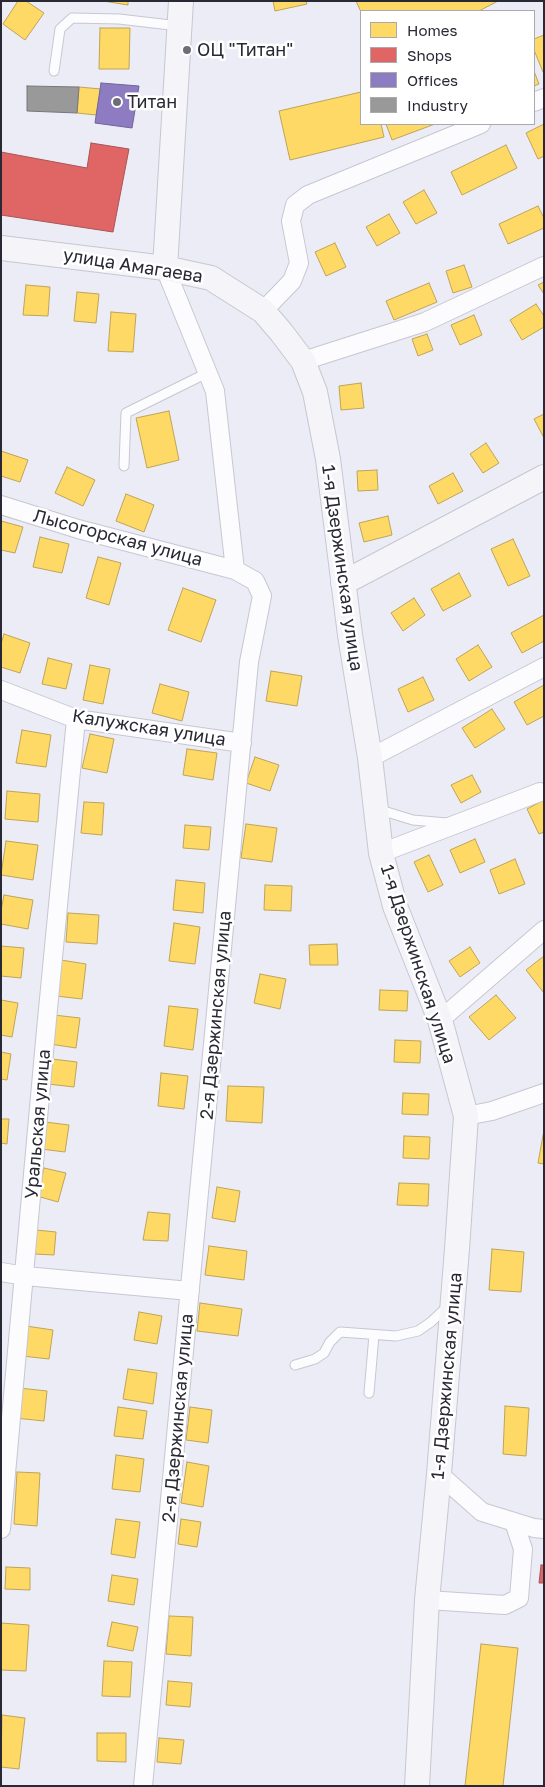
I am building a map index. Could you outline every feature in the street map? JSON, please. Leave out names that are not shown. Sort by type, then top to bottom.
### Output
[{"type":"street","points":[[181,1],[165,268],[215,392],[235,570]]},
{"type":"street","points":[[263,311],[292,281],[299,263],[291,221],[295,205],[308,195],[479,125]]},
{"type":"street","name":"улица Амагаева","points":[[1,248],[165,268],[211,278],[263,311]]},
{"type":"street","points":[[302,361],[426,322],[544,266]]},
{"type":"street","name":"1-я Дзержинская улица","points":[[263,311],[302,361],[315,392],[326,450],[350,635],[370,758],[381,852],[395,906],[440,1020],[466,1116],[453,1302],[427,1600],[417,1786]]},
{"type":"street","points":[[343,582],[544,477]]},
{"type":"street","name":"Лысогорская улица","points":[[1,505],[78,529],[235,570]]},
{"type":"street","name":"2-я Дзержинская улица","points":[[143,1786],[250,662],[262,596],[255,582],[235,570]]},
{"type":"street","points":[[370,758],[544,666]]},
{"type":"street","name":"Калужская улица","points":[[1,690],[76,719],[242,744]]},
{"type":"street","name":"Уральская улица","points":[[1,1529],[76,719]]},
{"type":"street","points":[[381,852],[540,792]]},
{"type":"street","points":[[440,1020],[544,930]]},
{"type":"street","points":[[466,1116],[492,1111],[544,1094]]},
{"type":"street","points":[[1,1272],[25,1276],[190,1291]]},
{"type":"street","points":[[439,1474],[482,1512],[534,1528],[544,1529]]},
{"type":"street","points":[[427,1600],[505,1605],[519,1598],[523,1549],[514,1522]]},
{"type":"lane","points":[[54,71],[60,29],[72,18],[119,20],[179,26]]},
{"type":"lane","points":[[124,466],[126,413],[207,373]]},
{"type":"lane","points":[[376,808],[413,820],[455,824]]},
{"type":"lane","points":[[295,1366],[315,1360],[324,1353],[330,1342],[340,1332],[396,1336],[418,1331],[453,1302]]},
{"type":"lane","points":[[368,1393],[374,1335]]},
{"type":"building: Homes","points":[[18,1],[26,1],[44,13],[25,40],[3,24]]},
{"type":"building: Homes","points":[[103,1],[128,1],[128,5]]},
{"type":"building: Homes","points":[[273,1],[306,1],[307,4],[275,11]]},
{"type":"building: Homes","points":[[356,1],[498,1],[481,10],[360,10]]},
{"type":"building: Homes","points":[[100,28],[130,28],[129,69],[99,69]]},
{"type":"building: Homes","points":[[544,35],[543,72],[535,52],[535,39]]},
{"type":"building: Homes","points":[[535,74],[539,84],[535,86]]},
{"type":"building: Homes","points":[[79,87],[101,89],[96,115],[77,113]]},
{"type":"building: Homes","points":[[360,92],[360,125],[381,125],[384,137],[290,160],[279,111]]},
{"type":"building: Homes","points":[[544,124],[544,156],[538,159],[526,133]]},
{"type":"building: Homes","points":[[386,125],[432,125],[392,140]]},
{"type":"building: Homes","points":[[506,145],[517,168],[462,195],[451,172]]},
{"type":"building: Homes","points":[[424,190],[437,213],[416,224],[403,202]]},
{"type":"building: Homes","points":[[538,206],[544,218],[544,228],[508,244],[499,224]]},
{"type":"building: Homes","points":[[389,214],[400,233],[377,246],[366,227]]},
{"type":"building: Homes","points":[[335,243],[346,267],[326,276],[315,252]]},
{"type":"building: Homes","points":[[464,265],[472,287],[453,293],[446,271]]},
{"type":"building: Homes","points":[[544,282],[544,294],[538,285]]},
{"type":"building: Homes","points":[[429,283],[437,302],[394,320],[386,301]]},
{"type":"building: Homes","points":[[26,285],[50,287],[48,316],[23,315]]},
{"type":"building: Homes","points":[[77,292],[99,294],[96,323],[74,321]]},
{"type":"building: Homes","points":[[536,304],[544,316],[544,327],[522,340],[510,320]]},
{"type":"building: Homes","points":[[111,312],[136,314],[133,352],[108,351]]},
{"type":"building: Homes","points":[[474,315],[482,335],[460,345],[451,325]]},
{"type":"building: Homes","points":[[427,334],[433,350],[418,356],[412,339]]},
{"type":"building: Homes","points":[[361,383],[364,408],[341,410],[339,386]]},
{"type":"building: Homes","points":[[169,411],[179,460],[147,468],[136,418]]},
{"type":"building: Homes","points":[[544,414],[544,438],[534,419]]},
{"type":"building: Homes","points":[[486,443],[499,463],[483,473],[470,454]]},
{"type":"building: Homes","points":[[1,451],[28,460],[20,482],[1,476]]},
{"type":"building: Homes","points":[[67,467],[95,480],[83,506],[55,493]]},
{"type":"building: Homes","points":[[377,470],[378,490],[358,491],[357,471]]},
{"type":"building: Homes","points":[[453,473],[463,491],[438,504],[429,486]]},
{"type":"building: Homes","points":[[126,494],[154,505],[144,532],[116,521]]},
{"type":"building: Homes","points":[[388,516],[392,535],[364,542],[359,523]]},
{"type":"building: Homes","points":[[1,521],[23,527],[15,553],[1,550]]},
{"type":"building: Homes","points":[[40,537],[69,544],[62,573],[33,567]]},
{"type":"building: Homes","points":[[513,539],[530,576],[508,586],[491,549]]},
{"type":"building: Homes","points":[[98,557],[121,563],[109,605],[86,598]]},
{"type":"building: Homes","points":[[459,573],[471,596],[443,611],[431,589]]},
{"type":"building: Homes","points":[[183,588],[216,600],[201,642],[168,630]]},
{"type":"building: Homes","points":[[414,598],[425,615],[403,631],[391,613]]},
{"type":"building: Homes","points":[[544,615],[544,641],[522,653],[511,633]]},
{"type":"building: Homes","points":[[4,634],[30,643],[20,673],[1,667],[1,644]]},
{"type":"building: Homes","points":[[478,645],[492,667],[469,681],[456,659]]},
{"type":"building: Homes","points":[[48,658],[72,664],[66,689],[42,684]]},
{"type":"building: Homes","points":[[90,665],[110,669],[103,704],[83,700]]},
{"type":"building: Homes","points":[[271,671],[302,676],[297,706],[266,701]]},
{"type":"building: Homes","points":[[423,677],[434,700],[408,712],[398,689]]},
{"type":"building: Homes","points":[[160,684],[189,692],[182,721],[152,713]]},
{"type":"building: Homes","points":[[544,685],[544,716],[527,725],[514,702]]},
{"type":"building: Homes","points":[[492,709],[505,729],[475,748],[462,728]]},
{"type":"building: Homes","points":[[22,730],[51,735],[46,767],[16,763]]},
{"type":"building: Homes","points":[[90,734],[114,739],[107,773],[82,768]]},
{"type":"building: Homes","points":[[187,749],[217,753],[213,780],[183,775]]},
{"type":"building: Homes","points":[[255,757],[279,765],[270,791],[246,783]]},
{"type":"building: Homes","points":[[472,775],[481,792],[461,803],[451,785]]},
{"type":"building: Homes","points":[[7,791],[40,794],[38,822],[5,819]]},
{"type":"building: Homes","points":[[544,800],[544,832],[539,834],[527,809]]},
{"type":"building: Homes","points":[[84,802],[104,803],[102,835],[81,833]]},
{"type":"building: Homes","points":[[246,824],[277,828],[272,862],[241,858]]},
{"type":"building: Homes","points":[[185,825],[211,827],[209,850],[183,848]]},
{"type":"building: Homes","points":[[475,839],[485,862],[460,873],[450,850]]},
{"type":"building: Homes","points":[[6,841],[38,845],[33,880],[1,875]]},
{"type":"building: Homes","points":[[429,855],[443,885],[428,892],[414,862]]},
{"type":"building: Homes","points":[[515,859],[525,884],[499,894],[490,870]]},
{"type":"building: Homes","points":[[176,880],[205,883],[203,913],[173,910]]},
{"type":"building: Homes","points":[[265,885],[292,886],[291,911],[264,910]]},
{"type":"building: Homes","points":[[4,895],[33,900],[28,929],[1,924]]},
{"type":"building: Homes","points":[[68,913],[99,915],[97,944],[66,942]]},
{"type":"building: Homes","points":[[174,923],[200,927],[195,964],[169,961]]},
{"type":"building: Homes","points":[[337,944],[338,965],[310,965],[309,945]]},
{"type":"building: Homes","points":[[1,946],[24,948],[21,978],[1,976]]},
{"type":"building: Homes","points":[[470,947],[480,963],[460,977],[449,961]]},
{"type":"building: Homes","points":[[544,956],[544,993],[526,970]]},
{"type":"building: Homes","points":[[61,960],[86,964],[82,999],[56,996]]},
{"type":"building: Homes","points":[[260,974],[286,979],[280,1009],[254,1003]]},
{"type":"building: Homes","points":[[380,990],[408,991],[407,1011],[379,1010]]},
{"type":"building: Homes","points":[[496,995],[516,1018],[489,1040],[469,1017]]},
{"type":"building: Homes","points":[[1,1000],[18,1003],[12,1037],[1,1035]]},
{"type":"building: Homes","points":[[169,1006],[198,1009],[193,1050],[164,1046]]},
{"type":"building: Homes","points":[[54,1015],[80,1018],[76,1048],[50,1044]]},
{"type":"building: Homes","points":[[395,1040],[421,1041],[420,1063],[394,1062]]},
{"type":"building: Homes","points":[[1,1052],[11,1054],[7,1080],[1,1079]]},
{"type":"building: Homes","points":[[52,1059],[77,1062],[74,1087],[48,1084]]},
{"type":"building: Homes","points":[[161,1073],[188,1076],[184,1109],[158,1106]]},
{"type":"building: Homes","points":[[228,1086],[264,1087],[262,1123],[226,1121]]},
{"type":"building: Homes","points":[[403,1093],[429,1094],[428,1115],[402,1114]]},
{"type":"building: Homes","points":[[1,1119],[9,1119],[7,1144],[1,1143]]},
{"type":"building: Homes","points":[[45,1122],[69,1125],[65,1152],[41,1149]]},
{"type":"building: Homes","points":[[544,1130],[544,1164],[538,1163]]},
{"type":"building: Homes","points":[[404,1136],[430,1137],[429,1159],[403,1158]]},
{"type":"building: Homes","points":[[44,1168],[66,1173],[58,1202],[37,1196]]},
{"type":"building: Homes","points":[[399,1183],[429,1184],[428,1206],[397,1205]]},
{"type":"building: Homes","points":[[217,1187],[240,1191],[235,1222],[212,1218]]},
{"type":"building: Homes","points":[[148,1212],[170,1214],[168,1241],[143,1240]]},
{"type":"building: Homes","points":[[36,1230],[56,1232],[54,1255],[35,1254]]},
{"type":"building: Homes","points":[[209,1246],[247,1251],[244,1280],[205,1275]]},
{"type":"building: Homes","points":[[492,1249],[524,1252],[521,1292],[489,1290]]},
{"type":"building: Homes","points":[[200,1303],[242,1309],[238,1336],[197,1331]]},
{"type":"building: Homes","points":[[139,1312],[162,1316],[157,1344],[134,1340]]},
{"type":"building: Homes","points":[[26,1326],[53,1330],[49,1359],[22,1356]]},
{"type":"building: Homes","points":[[128,1369],[157,1373],[153,1404],[123,1399]]},
{"type":"building: Homes","points":[[19,1388],[47,1391],[44,1421],[15,1418]]},
{"type":"building: Homes","points":[[505,1406],[529,1408],[526,1456],[503,1454]]},
{"type":"building: Homes","points":[[118,1407],[147,1411],[143,1439],[114,1436]]},
{"type":"building: Homes","points":[[190,1407],[212,1410],[208,1443],[186,1440]]},
{"type":"building: Homes","points":[[116,1455],[144,1459],[140,1492],[112,1489]]},
{"type":"building: Homes","points":[[187,1462],[209,1466],[203,1507],[181,1503]]},
{"type":"building: Homes","points":[[17,1472],[40,1473],[37,1526],[14,1524]]},
{"type":"building: Homes","points":[[116,1519],[140,1522],[135,1558],[111,1554]]},
{"type":"building: Homes","points":[[181,1519],[201,1522],[197,1547],[178,1544]]},
{"type":"building: Homes","points":[[6,1567],[30,1568],[30,1590],[5,1589]]},
{"type":"building: Homes","points":[[112,1575],[138,1579],[134,1605],[108,1601]]},
{"type":"building: Homes","points":[[169,1616],[193,1617],[191,1656],[166,1654]]},
{"type":"building: Homes","points":[[112,1622],[138,1627],[133,1651],[107,1646]]},
{"type":"building: Homes","points":[[1,1623],[29,1625],[26,1671],[1,1670]]},
{"type":"building: Homes","points":[[481,1644],[518,1648],[503,1786],[465,1786]]},
{"type":"building: Homes","points":[[104,1661],[132,1662],[130,1697],[102,1696]]},
{"type":"building: Homes","points":[[168,1681],[192,1683],[190,1707],[166,1705]]},
{"type":"building: Homes","points":[[2,1715],[25,1718],[19,1769],[1,1767]]},
{"type":"building: Homes","points":[[97,1733],[126,1733],[126,1762],[97,1761]]},
{"type":"building: Homes","points":[[159,1738],[184,1740],[181,1764],[157,1762]]},
{"type":"building: Shops","name":"Титан","points":[[91,143],[129,149],[113,232],[1,215],[1,152],[87,168]]},
{"type":"building: Shops","points":[[541,1565],[544,1565],[544,1583],[539,1583]]},
{"type":"building: Offices","name":"Титан","points":[[101,83],[139,86],[132,128],[95,123]]},
{"type":"building: Industry","points":[[27,86],[79,87],[77,113],[27,111]]},
{"type":"place","name":"ОЦ \"Титан\"","points":[[187,50]]},
{"type":"place","name":"Титан","points":[[117,102]]}]
